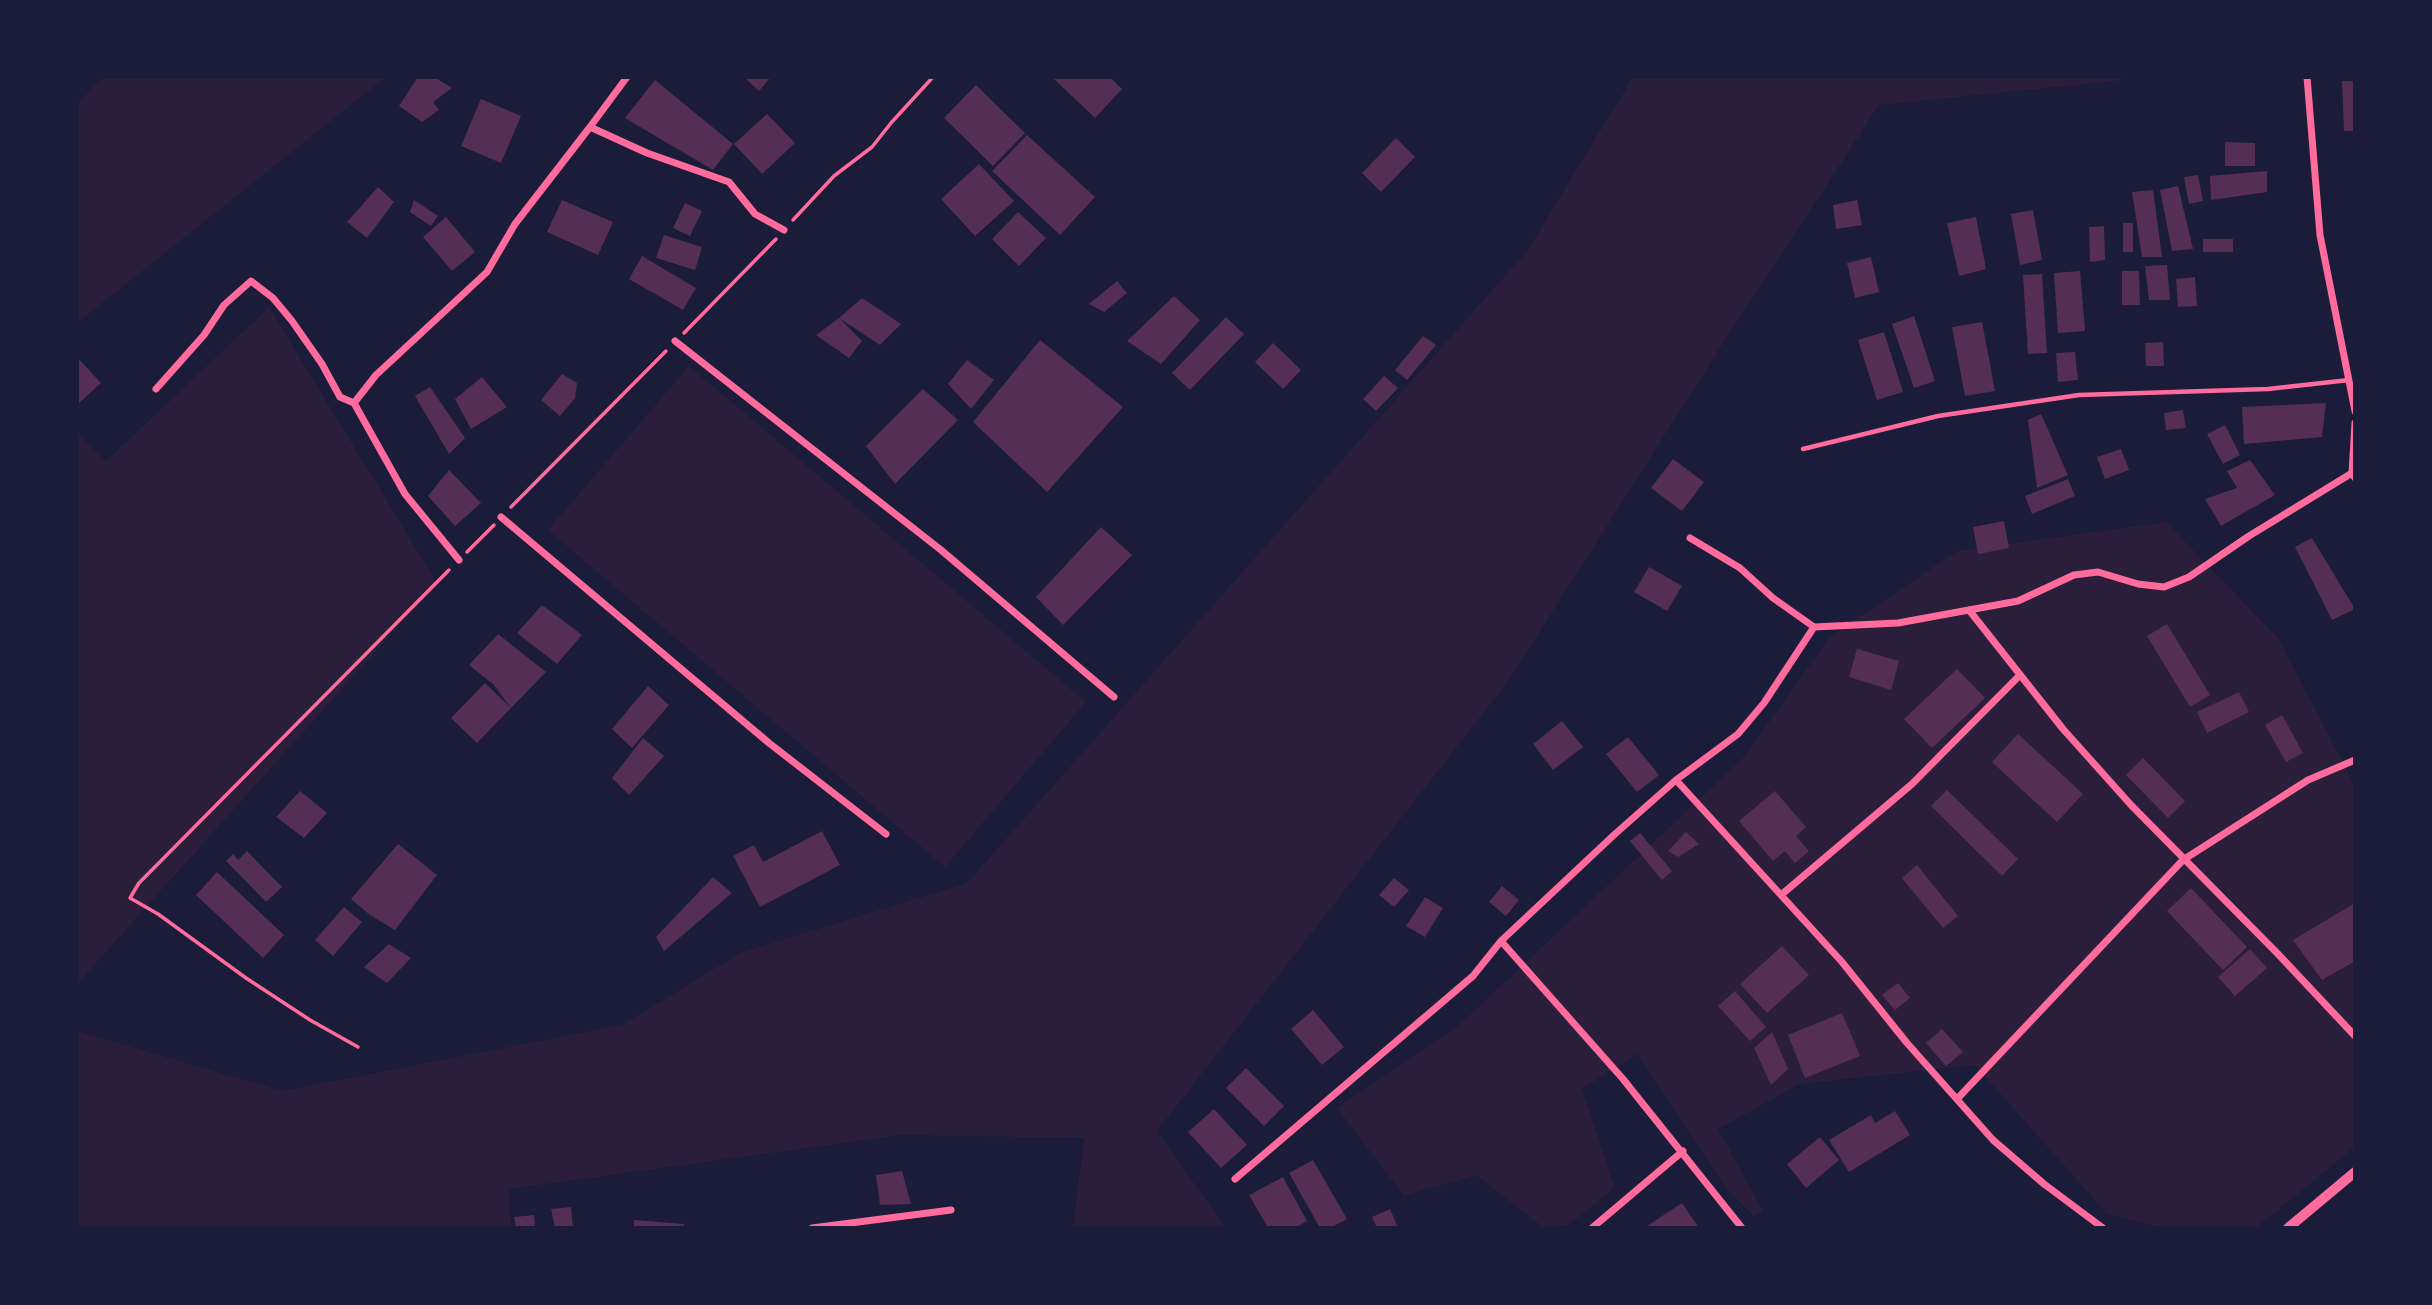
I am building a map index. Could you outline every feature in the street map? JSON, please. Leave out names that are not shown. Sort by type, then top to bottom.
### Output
[{"type":"street","points":[[354,403],[376,376],[487,272],[515,224],[627,77]]},
{"type":"street","points":[[2307,77],[2320,235],[2355,411]]},
{"type":"street","points":[[590,127],[647,153],[729,182],[755,214],[784,230]]},
{"type":"street","points":[[156,389],[204,335],[224,306],[251,281],[272,298],[292,321],[322,364],[340,397],[354,403],[405,494],[459,560]]},
{"type":"street","points":[[675,341],[941,550],[1114,697]]},
{"type":"street","points":[[1690,538],[1740,568],[1773,598],[1814,627],[1898,623],[2018,601],[2074,575],[2098,572],[2138,584],[2164,587],[2189,577],[2249,536],[2353,475],[2355,424]]},
{"type":"street","points":[[501,517],[747,726],[886,834]]},
{"type":"street","points":[[1969,610],[2063,729],[2183,860],[2278,954],[2355,1036]]},
{"type":"street","points":[[1235,1179],[1472,976],[1501,942],[1676,780],[1738,734],[1764,702],[1814,627]]},
{"type":"street","points":[[1782,895],[1912,784],[2020,675]]},
{"type":"street","points":[[1958,1098],[2183,860],[2308,780],[2355,760]]},
{"type":"street","points":[[1676,780],[1842,962],[1907,1043],[1993,1140],[2044,1184],[2103,1228]]},
{"type":"street","points":[[1501,942],[1623,1079],[1742,1228]]},
{"type":"street","points":[[1592,1228],[1683,1151]]},
{"type":"street","points":[[2288,1228],[2355,1172]]},
{"type":"street","points":[[812,1228],[951,1210]]},
{"type":"lane","points":[[1803,449],[1938,416],[2079,395],[2268,389],[2349,380]]},
{"type":"path","points":[[358,1047],[310,1020],[246,978],[158,914],[130,898],[139,883],[675,341],[834,176],[872,147],[933,77]]},
{"type":"shaded area","points":[[103,77],[386,77],[77,323],[77,104]]},
{"type":"shaded area","points":[[1633,77],[2125,77],[2124,80],[1879,105],[1729,334],[1509,680],[1157,1131],[1226,1228],[1073,1228],[1084,1138],[901,1135],[509,1189],[511,1228],[77,1228],[77,1031],[282,1091],[622,1025],[740,953],[967,883],[1527,251]]},
{"type":"shaded area","points":[[269,307],[437,583],[77,984],[77,433],[106,461]]},
{"type":"shaded area","points":[[689,366],[1086,702],[945,867],[548,530]]},
{"type":"shaded area","points":[[2166,522],[2278,638],[2351,778],[2355,791],[2355,1147],[2256,1228],[2161,1228],[2106,1213],[1975,1065],[1800,1084],[1718,1129],[1763,1211],[1754,1216],[1729,1192],[1637,1054],[1582,1089],[1615,1187],[1563,1228],[1544,1228],[1476,1175],[1404,1196],[1337,1108],[1458,1026],[1743,758],[1830,637],[1957,551]]},
{"type":"building","points":[[418,77],[434,77],[452,88],[433,102],[439,110],[422,122],[399,106]]},
{"type":"building","points":[[744,77],[771,77],[759,91]]},
{"type":"building","points":[[1052,77],[1110,77],[1122,89],[1095,118]]},
{"type":"building","points":[[655,80],[733,144],[713,170],[625,118]]},
{"type":"building","points":[[2342,81],[2355,81],[2355,131],[2344,131]]},
{"type":"building","points":[[976,85],[1025,133],[993,166],[944,118]]},
{"type":"building","points":[[481,99],[521,116],[501,163],[461,146]]},
{"type":"building","points":[[767,114],[795,143],[762,174],[734,144]]},
{"type":"building","points":[[1027,135],[1095,197],[1060,235],[992,171]]},
{"type":"building","points":[[1396,138],[1415,157],[1381,192],[1362,173]]},
{"type":"building","points":[[2225,142],[2255,143],[2255,166],[2225,166]]},
{"type":"building","points":[[979,164],[1014,201],[975,236],[941,199]]},
{"type":"building","points":[[2267,171],[2267,192],[2211,200],[2210,176]]},
{"type":"building","points":[[2198,175],[2203,201],[2189,204],[2184,177]]},
{"type":"building","points":[[2178,186],[2193,249],[2172,251],[2160,190]]},
{"type":"building","points":[[378,187],[394,202],[367,238],[347,222]]},
{"type":"building","points":[[2153,190],[2162,257],[2142,257],[2132,192]]},
{"type":"building","points":[[414,200],[438,216],[431,226],[410,212]]},
{"type":"building","points":[[562,200],[613,222],[598,255],[547,232]]},
{"type":"building","points":[[1857,200],[1862,225],[1836,229],[1833,205]]},
{"type":"building","points":[[685,203],[702,211],[690,236],[673,228]]},
{"type":"building","points":[[2033,210],[2042,260],[2020,265],[2011,214]]},
{"type":"building","points":[[1018,212],[1046,238],[1019,266],[992,239]]},
{"type":"building","points":[[446,217],[475,252],[452,271],[423,237]]},
{"type":"building","points":[[1976,217],[1986,269],[1959,276],[1947,223]]},
{"type":"building","points":[[2123,223],[2133,223],[2133,252],[2123,252]]},
{"type":"building","points":[[2104,226],[2105,260],[2090,262],[2089,227]]},
{"type":"building","points":[[664,235],[702,247],[695,270],[656,258]]},
{"type":"building","points":[[2203,239],[2233,239],[2233,252],[2203,252]]},
{"type":"building","points":[[642,256],[696,288],[683,310],[629,279]]},
{"type":"building","points":[[1871,257],[1879,292],[1855,298],[1847,263]]},
{"type":"building","points":[[2167,265],[2170,300],[2149,300],[2145,266]]},
{"type":"building","points":[[2080,271],[2085,331],[2058,333],[2054,273]]},
{"type":"building","points":[[2122,271],[2139,271],[2140,305],[2122,305]]},
{"type":"building","points":[[2042,274],[2047,353],[2028,354],[2023,275]]},
{"type":"building","points":[[2195,277],[2197,306],[2178,307],[2176,279]]},
{"type":"building","points":[[1117,281],[1127,293],[1104,312],[1089,304]]},
{"type":"building","points":[[1174,296],[1200,320],[1161,364],[1127,341]]},
{"type":"building","points":[[862,298],[901,324],[880,345],[839,318]]},
{"type":"building","points":[[1914,316],[1935,381],[1914,388],[1892,324]]},
{"type":"building","points":[[1226,317],[1244,334],[1190,390],[1172,373]]},
{"type":"building","points":[[839,318],[862,341],[849,358],[816,335]]},
{"type":"building","points":[[1982,322],[1995,391],[1965,396],[1952,327]]},
{"type":"building","points":[[1884,332],[1903,392],[1877,400],[1858,340]]},
{"type":"building","points":[[1423,336],[1436,345],[1407,380],[1395,370]]},
{"type":"building","points":[[1040,340],[1123,407],[1047,492],[973,422]]},
{"type":"building","points":[[2163,342],[2164,366],[2146,366],[2145,343]]},
{"type":"building","points":[[1273,343],[1301,370],[1283,389],[1255,362]]},
{"type":"building","points":[[2075,352],[2078,380],[2058,382],[2056,353]]},
{"type":"building","points":[[77,357],[101,383],[77,405]]},
{"type":"building","points":[[967,360],[994,380],[971,409],[948,384]]},
{"type":"building","points":[[562,374],[577,383],[575,398],[560,416],[541,400]]},
{"type":"building","points":[[1384,376],[1398,388],[1376,411],[1363,399]]},
{"type":"building","points":[[482,377],[507,407],[471,429],[455,399]]},
{"type":"building","points":[[430,387],[465,438],[449,454],[415,396]]},
{"type":"building","points":[[923,389],[958,420],[895,484],[866,446]]},
{"type":"building","points":[[2326,403],[2322,437],[2244,444],[2242,407]]},
{"type":"building","points":[[2183,410],[2186,428],[2166,430],[2164,413]]},
{"type":"building","points":[[2041,414],[2068,475],[2037,488],[2028,420]]},
{"type":"building","points":[[2225,425],[2240,455],[2223,464],[2207,434]]},
{"type":"building","points":[[2121,449],[2129,470],[2105,479],[2097,457]]},
{"type":"building","points":[[1673,459],[1704,482],[1682,511],[1651,488]]},
{"type":"building","points":[[2250,460],[2275,495],[2221,526],[2205,499],[2237,488],[2227,471]]},
{"type":"building","points":[[449,470],[481,503],[455,526],[428,496]]},
{"type":"building","points":[[2068,479],[2075,496],[2032,514],[2025,496]]},
{"type":"building","points":[[2004,521],[2009,548],[1978,554],[1973,527]]},
{"type":"building","points":[[1101,527],[1132,555],[1063,625],[1036,597]]},
{"type":"building","points":[[2312,538],[2355,609],[2332,620],[2295,547]]},
{"type":"building","points":[[1649,567],[1682,586],[1667,611],[1634,592]]},
{"type":"building","points":[[542,605],[582,635],[557,664],[517,633]]},
{"type":"building","points":[[2167,624],[2210,695],[2190,707],[2147,636]]},
{"type":"building","points":[[498,634],[546,672],[511,708],[494,685],[469,665]]},
{"type":"building","points":[[1857,649],[1899,661],[1891,690],[1849,677]]},
{"type":"building","points":[[1957,669],[1985,698],[1932,748],[1904,719]]},
{"type":"building","points":[[485,683],[511,708],[477,743],[451,718]]},
{"type":"building","points":[[648,686],[669,705],[632,748],[612,729]]},
{"type":"building","points":[[2239,692],[2249,712],[2207,733],[2197,712]]},
{"type":"building","points":[[2282,715],[2303,753],[2286,762],[2265,725]]},
{"type":"building","points":[[1562,721],[1583,747],[1553,770],[1533,744]]},
{"type":"building","points":[[2018,734],[2083,794],[2057,822],[1992,762]]},
{"type":"building","points":[[1628,737],[1659,775],[1637,792],[1606,754]]},
{"type":"building","points":[[643,738],[664,756],[629,795],[612,778]]},
{"type":"building","points":[[2143,758],[2185,801],[2168,818],[2126,775]]},
{"type":"building","points":[[1947,790],[2018,859],[2002,876],[1931,806]]},
{"type":"building","points":[[300,791],[327,813],[304,838],[276,817]]},
{"type":"building","points":[[1775,791],[1806,827],[1796,836],[1809,851],[1795,863],[1785,851],[1773,861],[1739,821]]},
{"type":"building","points":[[822,831],[840,865],[760,907],[733,856],[754,845],[763,862]]},
{"type":"building","points":[[1686,832],[1699,844],[1678,857],[1668,851]]},
{"type":"building","points":[[1640,833],[1672,871],[1662,880],[1630,841]]},
{"type":"building","points":[[398,844],[437,875],[395,930],[370,915],[351,899]]},
{"type":"building","points":[[247,851],[282,887],[266,902],[226,861],[233,854],[238,860]]},
{"type":"building","points":[[1917,865],[1958,916],[1943,928],[1902,878]]},
{"type":"building","points":[[217,872],[284,935],[263,958],[196,895]]},
{"type":"building","points":[[713,877],[732,893],[664,951],[656,937]]},
{"type":"building","points":[[1394,878],[1409,890],[1394,907],[1379,895]]},
{"type":"building","points":[[1502,886],[1519,900],[1506,916],[1489,902]]},
{"type":"building","points":[[2191,888],[2247,947],[2223,970],[2167,911]]},
{"type":"building","points":[[1425,897],[1443,908],[1425,937],[1406,926]]},
{"type":"building","points":[[2355,903],[2355,961],[2322,980],[2293,940]]},
{"type":"building","points":[[344,907],[362,922],[333,956],[315,940]]},
{"type":"building","points":[[389,944],[411,958],[387,983],[364,967]]},
{"type":"building","points":[[1782,946],[1809,975],[1767,1013],[1740,984]]},
{"type":"building","points":[[2250,949],[2267,968],[2235,996],[2218,977]]},
{"type":"building","points":[[1898,983],[1910,998],[1895,1010],[1882,995]]},
{"type":"building","points":[[1735,991],[1766,1027],[1750,1041],[1718,1006]]},
{"type":"building","points":[[1313,1010],[1344,1047],[1322,1065],[1291,1029]]},
{"type":"building","points":[[1842,1013],[1860,1056],[1805,1078],[1788,1035]]},
{"type":"building","points":[[1942,1029],[1963,1052],[1946,1066],[1926,1043]]},
{"type":"building","points":[[1772,1032],[1788,1069],[1771,1085],[1754,1048]]},
{"type":"building","points":[[1246,1068],[1284,1106],[1264,1126],[1226,1088]]},
{"type":"building","points":[[1214,1109],[1247,1145],[1221,1168],[1188,1132]]},
{"type":"building","points":[[1895,1111],[1910,1135],[1849,1172],[1829,1140],[1871,1115],[1875,1123]]},
{"type":"building","points":[[1820,1137],[1839,1160],[1806,1188],[1787,1164]]},
{"type":"building","points":[[1313,1160],[1347,1219],[1330,1228],[1320,1228],[1289,1173]]},
{"type":"building","points":[[902,1171],[911,1204],[880,1205],[876,1175]]},
{"type":"building","points":[[1283,1177],[1307,1221],[1295,1228],[1268,1228],[1249,1195]]},
{"type":"building","points":[[1682,1203],[1699,1228],[1644,1228]]},
{"type":"building","points":[[571,1207],[573,1228],[555,1228],[551,1209]]},
{"type":"building","points":[[1390,1209],[1398,1228],[1377,1228],[1372,1217]]},
{"type":"building","points":[[534,1215],[535,1228],[516,1228],[514,1217]]},
{"type":"building","points":[[634,1220],[684,1224],[684,1228],[634,1228]]}]
